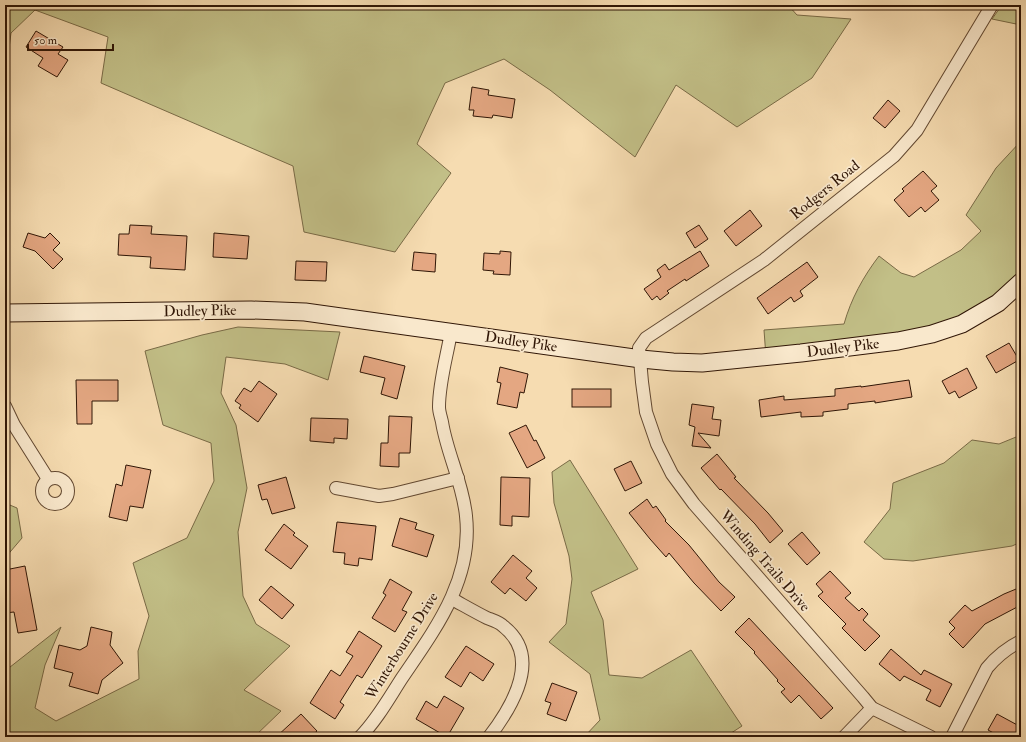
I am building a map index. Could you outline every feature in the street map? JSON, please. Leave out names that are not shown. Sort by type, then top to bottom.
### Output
[{"type":"street","name":"Rodgers Road","points":[[641,359],[639,348],[646,338],[764,260],[894,156],[917,130],[992,5]]},
{"type":"street","name":"Dudley Pike","points":[[5,313],[251,310],[305,312],[641,359],[702,363],[898,341],[932,334],[962,324],[998,303],[1021,282]]},
{"type":"street","name":"Winterbourne Drive","points":[[360,737],[377,716],[438,626],[452,599],[466,550],[468,533],[464,497],[444,433],[439,408],[451,332]]},
{"type":"street","name":"Winding Trails Drive","points":[[641,359],[646,412],[658,444],[672,474],[694,504],[872,708],[931,737]]},
{"type":"street","points":[[5,406],[14,425],[48,479]]},
{"type":"street","points":[[336,488],[379,496],[458,478]]},
{"type":"street","points":[[452,599],[502,625],[510,632],[520,652],[522,662],[518,686],[511,705],[489,737]]},
{"type":"street","points":[[952,737],[987,668],[1006,648],[1021,641]]},
{"type":"street","points":[[844,737],[872,708]]},
{"type":"shaded area","points":[[5,5],[788,5],[797,15],[851,19],[812,78],[737,127],[676,85],[635,157],[550,90],[504,59],[445,83],[417,144],[451,173],[395,252],[304,232],[293,166],[101,83],[108,37],[35,10],[11,33],[5,79]]},
{"type":"shaded area","points":[[1002,5],[1021,5],[1021,25],[992,19]]},
{"type":"shaded area","points":[[1021,141],[1021,282],[962,324],[766,357],[764,330],[844,324],[858,288],[879,256],[901,273],[914,277],[961,250],[981,231],[966,215],[996,168]]},
{"type":"shaded area","points":[[238,327],[340,332],[328,380],[285,364],[226,357],[221,393],[236,425],[247,488],[238,532],[243,596],[256,624],[290,646],[244,690],[281,711],[254,737],[5,737],[5,671],[61,627],[45,665],[35,708],[56,721],[139,679],[138,651],[149,616],[133,563],[187,538],[214,481],[211,443],[163,425],[145,351],[202,335]]},
{"type":"shaded area","points":[[1021,435],[1021,542],[1012,546],[913,561],[884,559],[864,542],[890,509],[893,483],[944,463],[972,440],[999,444]]},
{"type":"shaded area","points":[[570,460],[638,569],[591,592],[603,620],[609,675],[642,678],[691,650],[742,726],[725,737],[584,737],[600,720],[590,674],[549,642],[566,624],[572,579],[569,556],[554,503],[552,472]]},
{"type":"shaded area","points":[[5,503],[17,508],[22,538],[5,558]]},
{"type":"building","points":[[36,31],[63,47],[58,54],[68,60],[57,77],[38,66],[43,58],[26,47]]},
{"type":"building","points":[[472,87],[489,90],[488,95],[515,99],[512,118],[493,115],[492,118],[473,116],[474,110],[469,110]]},
{"type":"building","points":[[888,100],[900,111],[885,128],[873,118]]},
{"type":"building","points":[[923,171],[937,186],[931,191],[939,200],[925,212],[921,207],[909,217],[894,200],[904,191],[902,189]]},
{"type":"building","points":[[750,210],[762,226],[736,246],[724,231]]},
{"type":"building","points":[[130,225],[152,226],[151,234],[187,236],[185,270],[150,268],[151,257],[118,255],[119,234],[129,234]]},
{"type":"building","points":[[699,225],[708,239],[695,248],[686,233]]},
{"type":"building","points":[[28,233],[45,238],[50,233],[60,243],[53,250],[63,259],[53,269],[35,251],[23,247]]},
{"type":"building","points":[[214,233],[249,236],[247,259],[213,257]]},
{"type":"building","points":[[500,251],[511,252],[510,275],[493,274],[494,271],[483,270],[484,253],[500,254]]},
{"type":"building","points":[[700,251],[709,266],[667,291],[669,293],[660,300],[657,296],[652,300],[644,289],[661,277],[657,270],[665,264],[669,270]]},
{"type":"building","points":[[414,252],[436,254],[435,272],[412,270]]},
{"type":"building","points":[[296,261],[327,262],[326,281],[295,280]]},
{"type":"building","points":[[807,262],[818,277],[800,291],[803,296],[794,302],[791,297],[768,314],[757,298]]},
{"type":"building","points":[[1009,343],[1019,360],[996,373],[986,356]]},
{"type":"building","points":[[364,356],[405,366],[397,399],[381,394],[385,378],[360,372]]},
{"type":"building","points":[[500,367],[528,374],[524,393],[520,392],[517,408],[497,404],[501,383],[497,382]]},
{"type":"building","points":[[967,368],[977,388],[959,398],[955,391],[949,394],[942,381]]},
{"type":"building","points":[[76,380],[118,380],[118,401],[92,401],[92,424],[77,424]]},
{"type":"building","points":[[909,380],[912,397],[875,403],[875,401],[848,404],[848,409],[823,412],[823,416],[801,417],[801,412],[761,417],[759,400],[784,396],[784,400],[835,396],[835,389]]},
{"type":"building","points":[[259,381],[277,394],[258,422],[239,408],[241,405],[235,401],[244,388],[251,392]]},
{"type":"building","points":[[572,389],[611,389],[611,407],[572,407]]},
{"type":"building","points":[[692,404],[714,407],[712,419],[721,420],[719,436],[698,433],[711,448],[692,446],[695,427],[689,425]]},
{"type":"building","points":[[389,416],[412,417],[410,453],[399,453],[399,467],[380,466],[381,443],[388,443]]},
{"type":"building","points":[[311,418],[348,419],[347,439],[334,438],[334,443],[310,441]]},
{"type":"building","points":[[526,425],[545,458],[527,468],[509,433]]},
{"type":"building","points":[[717,454],[736,477],[734,478],[768,513],[783,531],[770,543],[755,524],[721,489],[720,490],[701,468]]},
{"type":"building","points":[[631,461],[642,483],[625,491],[614,469]]},
{"type":"building","points":[[126,465],[151,470],[143,508],[130,506],[127,521],[109,517],[116,484],[122,486]]},
{"type":"building","points":[[286,477],[295,508],[272,514],[267,499],[262,500],[258,485]]},
{"type":"building","points":[[501,477],[530,478],[529,517],[512,516],[512,526],[500,525]]},
{"type":"building","points":[[647,499],[653,508],[656,506],[666,520],[665,521],[689,545],[719,582],[735,597],[721,611],[694,583],[669,553],[666,557],[629,513]]},
{"type":"building","points":[[400,518],[417,523],[415,529],[434,535],[427,557],[392,546]]},
{"type":"building","points":[[337,522],[376,526],[372,560],[359,558],[358,566],[344,564],[345,553],[333,552]]},
{"type":"building","points":[[284,524],[295,533],[293,535],[308,546],[291,569],[265,550]]},
{"type":"building","points":[[802,532],[820,553],[807,565],[788,544]]},
{"type":"building","points":[[513,555],[532,571],[526,578],[537,588],[526,601],[510,588],[505,594],[491,582]]},
{"type":"building","points":[[25,566],[37,630],[18,633],[14,612],[5,613],[5,570]]},
{"type":"building","points":[[830,571],[851,593],[845,598],[859,611],[862,608],[868,614],[863,620],[880,636],[865,651],[842,628],[846,624],[818,596],[823,592],[816,584]]},
{"type":"building","points":[[390,579],[412,592],[402,610],[407,612],[395,632],[372,618],[386,595],[383,593]]},
{"type":"building","points":[[271,586],[294,605],[282,619],[259,600]]},
{"type":"building","points":[[1021,587],[1021,605],[985,624],[963,648],[949,634],[955,628],[949,622],[965,605],[972,611]]},
{"type":"building","points":[[749,618],[833,708],[821,719],[799,695],[791,703],[781,692],[785,689],[777,681],[778,680],[754,653],[755,652],[735,632]]},
{"type":"building","points":[[91,627],[112,632],[110,645],[123,663],[102,680],[98,694],[69,686],[73,673],[54,668],[59,645],[80,650],[87,646]]},
{"type":"building","points":[[359,631],[382,646],[362,678],[357,675],[340,702],[344,705],[335,719],[310,703],[331,670],[340,676],[353,656],[346,652]]},
{"type":"building","points":[[466,646],[494,664],[483,681],[470,672],[461,687],[445,677]]},
{"type":"building","points":[[891,649],[921,675],[924,670],[952,684],[940,707],[926,700],[931,690],[904,676],[900,681],[879,664]]},
{"type":"building","points":[[552,683],[577,692],[566,721],[547,714],[551,703],[545,701]]},
{"type":"building","points":[[444,696],[464,708],[447,737],[416,719],[426,701],[437,708]]},
{"type":"building","points":[[301,714],[317,731],[310,737],[276,737]]},
{"type":"building","points":[[997,714],[1021,727],[1021,737],[1001,737],[988,730]]}]
